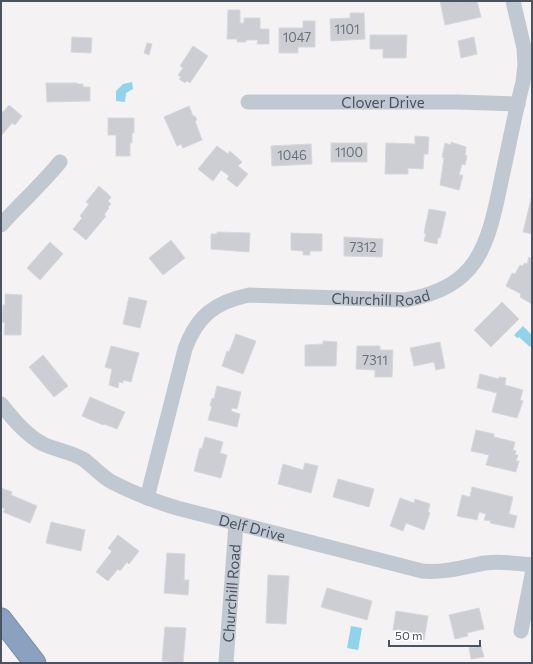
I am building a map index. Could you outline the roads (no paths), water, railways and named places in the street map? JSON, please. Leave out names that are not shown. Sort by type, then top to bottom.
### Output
[{"type":"highway","points":[[1,619],[35,663]]},
{"type":"street","name":"Churchill Road","points":[[147,498],[185,349],[190,334],[198,322],[208,312],[233,298],[249,295],[405,300],[424,297],[440,291],[455,282],[469,269],[480,254],[488,238],[523,82],[525,65],[524,48],[513,1]]},
{"type":"street","name":"Clover Drive","points":[[248,102],[458,102],[518,104]]},
{"type":"street","points":[[1,225],[17,207],[44,182],[60,162]]},
{"type":"street","name":"Delf Drive","points":[[1,404],[11,417],[28,434],[43,443],[82,459],[94,466],[110,481],[147,498],[177,508],[422,571],[437,572],[486,563],[508,562],[532,566]]},
{"type":"street","name":"Churchill Road","points":[[226,663],[236,524]]},
{"type":"street","points":[[521,631],[532,574]]},
{"type":"water","points":[[132,82],[133,89],[126,93],[125,102],[116,101],[116,91],[123,84]]},
{"type":"water","points":[[523,326],[532,335],[532,345],[530,347],[519,337],[517,338],[514,335]]},
{"type":"water","points":[[351,626],[362,628],[358,650],[347,648]]}]
